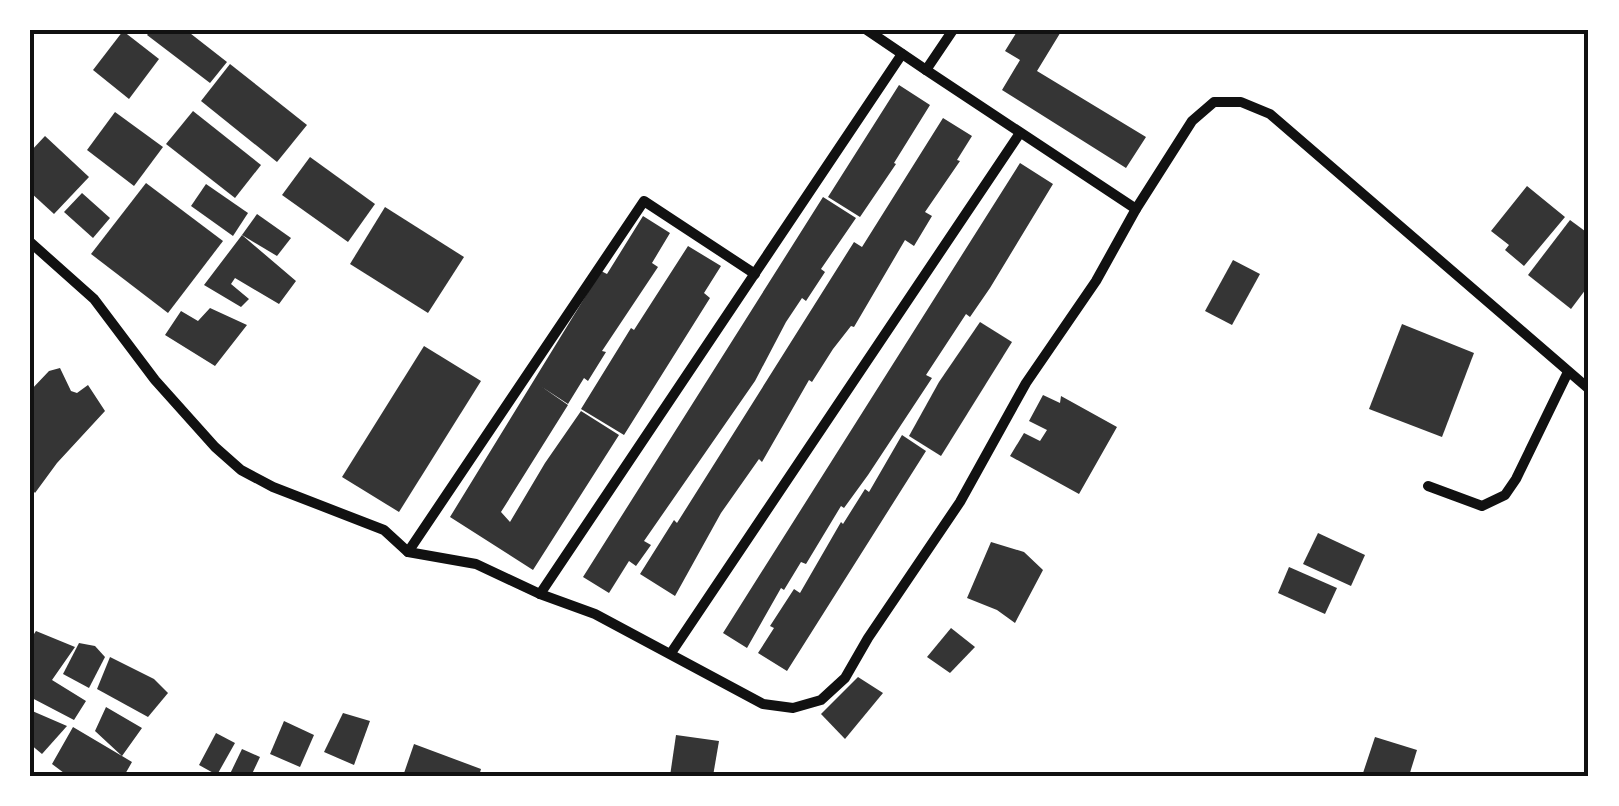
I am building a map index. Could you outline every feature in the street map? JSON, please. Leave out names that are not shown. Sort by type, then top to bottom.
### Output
[{"type":"street","points":[[866,30],[1136,209]]},
{"type":"street","points":[[926,70],[954,30]]},
{"type":"street","points":[[540,594],[902,54]]},
{"type":"street","points":[[30,242],[94,299],[155,380],[214,447],[241,470],[273,487],[384,530],[408,552],[476,564],[540,594],[596,614],[763,704],[793,708],[820,700],[846,678],[868,638],[960,502],[1026,383],[1096,281],[1192,121],[1214,102],[1240,102],[1270,114],[1589,389]]},
{"type":"street","points":[[671,654],[1020,133]]},
{"type":"street","points":[[408,552],[644,201],[754,274]]},
{"type":"street","points":[[1428,486],[1482,506],[1505,495],[1568,372]]},
{"type":"building","points":[[151,30],[186,30],[227,62],[210,83],[147,35]]},
{"type":"building","points":[[1018,30],[1062,30],[1037,71],[1146,137],[1126,168],[1002,90],[1020,60],[1005,51]]},
{"type":"building","points":[[123,31],[159,59],[129,99],[93,70]]},
{"type":"building","points":[[230,64],[307,125],[277,162],[201,101]]},
{"type":"building","points":[[899,85],[930,105],[860,217],[828,197]]},
{"type":"building","points":[[193,111],[261,165],[235,198],[166,144]]},
{"type":"building","points":[[115,112],[163,147],[134,186],[87,150]]},
{"type":"building","points":[[943,118],[972,136],[925,212],[932,216],[914,246],[905,240],[854,327],[833,349],[812,382],[809,380],[762,462],[759,459],[721,513],[675,596],[640,574],[674,520],[677,523],[854,242],[862,247]]},
{"type":"building","points":[[45,136],[89,177],[54,214],[30,192],[30,152]]},
{"type":"building","points":[[310,157],[375,204],[348,242],[282,195]]},
{"type":"building","points":[[1020,163],[1053,184],[990,288],[970,317],[966,314],[926,375],[932,378],[868,475],[844,508],[841,506],[806,564],[801,562],[784,590],[781,588],[747,648],[723,633]]},
{"type":"building","points":[[146,183],[223,241],[168,313],[91,254]]},
{"type":"building","points":[[206,184],[248,213],[233,236],[191,206]]},
{"type":"building","points":[[1527,186],[1565,217],[1524,266],[1505,250],[1509,245],[1491,231]]},
{"type":"building","points":[[82,193],[110,218],[93,238],[64,212]]},
{"type":"building","points":[[823,197],[856,218],[821,269],[825,272],[806,301],[802,298],[786,322],[755,381],[644,541],[651,545],[636,566],[629,561],[609,593],[583,577]]},
{"type":"building","points":[[385,207],[464,257],[428,313],[350,264]]},
{"type":"building","points":[[257,214],[291,238],[277,256],[242,235]]},
{"type":"building","points":[[643,216],[670,233],[652,263],[658,267],[602,351],[606,352],[588,381],[584,378],[568,404],[542,387],[568,405],[501,512],[510,522],[581,411],[619,435],[533,570],[450,517],[601,271],[607,274]]},
{"type":"building","points":[[1570,220],[1589,234],[1589,285],[1571,309],[1528,275]]},
{"type":"building","points":[[242,235],[296,281],[279,304],[235,278],[231,284],[249,299],[241,307],[204,285]]},
{"type":"building","points":[[688,246],[721,266],[704,293],[710,298],[624,435],[581,409]]},
{"type":"building","points":[[1233,260],[1260,274],[1232,325],[1205,311]]},
{"type":"building","points":[[210,308],[247,325],[215,366],[165,335],[181,311],[198,321]]},
{"type":"building","points":[[980,322],[1012,342],[941,456],[909,436],[939,382]]},
{"type":"building","points":[[1402,324],[1474,353],[1442,437],[1369,409]]},
{"type":"building","points":[[424,346],[481,381],[399,512],[342,477]]},
{"type":"building","points":[[60,368],[71,391],[77,393],[88,385],[105,411],[35,493],[30,487],[30,391],[49,371]]},
{"type":"building","points":[[1043,395],[1060,403],[1061,396],[1117,427],[1079,494],[1010,456],[1024,433],[1040,441],[1047,430],[1029,421]]},
{"type":"building","points":[[902,435],[926,451],[787,671],[758,653],[774,628],[770,626],[794,589],[800,593],[841,522],[865,489],[869,492]]},
{"type":"building","points":[[1318,533],[1365,555],[1351,586],[1303,564]]},
{"type":"building","points":[[991,542],[1024,552],[1043,570],[1015,623],[997,610],[967,598]]},
{"type":"building","points":[[1289,567],[1337,588],[1325,614],[1278,593]]},
{"type":"building","points":[[951,628],[975,647],[950,673],[927,657]]},
{"type":"building","points":[[36,631],[75,647],[52,680],[86,701],[74,720],[30,697],[30,640]]},
{"type":"building","points":[[79,643],[95,646],[105,657],[89,688],[63,674]]},
{"type":"building","points":[[110,657],[154,679],[168,693],[148,717],[97,689]]},
{"type":"building","points":[[858,677],[883,693],[845,739],[821,714]]},
{"type":"building","points":[[106,707],[142,728],[122,756],[95,731]]},
{"type":"building","points":[[30,710],[67,726],[42,754],[30,744]]},
{"type":"building","points":[[343,713],[370,721],[354,765],[324,752]]},
{"type":"building","points":[[284,721],[314,735],[300,767],[270,754]]},
{"type":"building","points":[[73,727],[132,762],[124,776],[68,776],[52,764]]},
{"type":"building","points":[[216,733],[235,743],[217,775],[199,765]]},
{"type":"building","points":[[676,735],[719,741],[713,776],[670,776]]},
{"type":"building","points":[[1375,737],[1417,750],[1409,776],[1362,776]]},
{"type":"building","points":[[414,744],[481,769],[479,776],[403,776]]},
{"type":"building","points":[[242,749],[260,757],[251,776],[229,776]]}]
